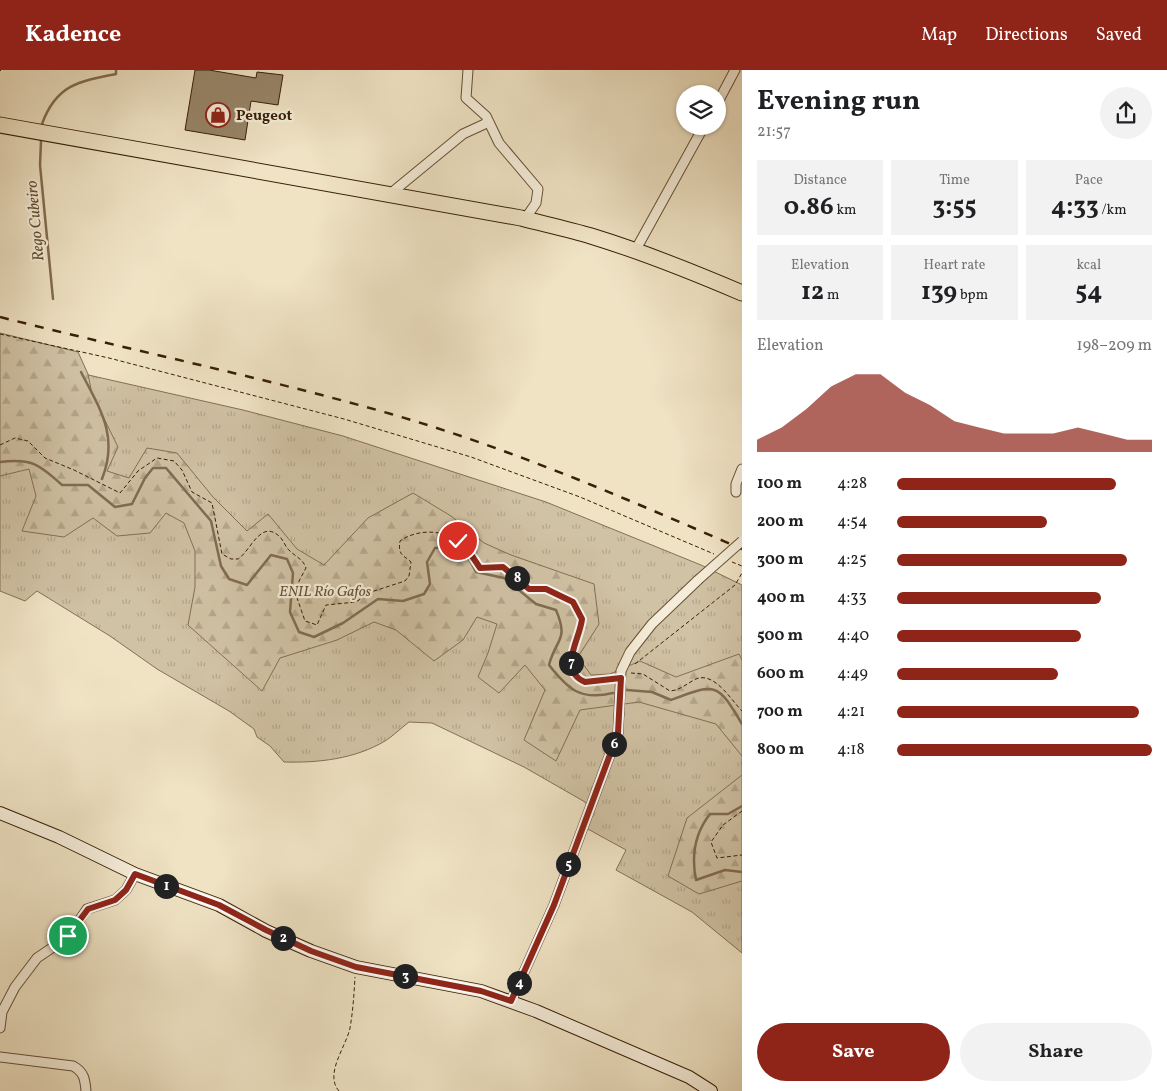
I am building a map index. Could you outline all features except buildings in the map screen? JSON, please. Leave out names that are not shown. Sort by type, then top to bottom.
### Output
[{"type":"highway","points":[[0,125],[525,219],[635,250],[682,267],[742,293]]},
{"type":"street","points":[[468,70],[466,98],[486,116],[499,143],[538,189],[536,203],[525,219]]},
{"type":"street","points":[[726,87],[735,70]]},
{"type":"street","points":[[390,194],[463,134],[489,122]]},
{"type":"street","points":[[635,250],[699,135]]},
{"type":"street","points":[[736,492],[736,484],[742,469]]},
{"type":"street","points":[[511,1001],[554,905],[618,733],[621,675],[630,652],[652,624],[742,541]]},
{"type":"street","points":[[0,813],[59,837],[135,874],[219,905],[311,951],[356,967],[481,991],[511,1001],[689,1077],[711,1091]]},
{"type":"street","points":[[0,1028],[2,1012],[11,995],[37,958],[68,936],[88,909],[115,900],[126,890],[135,874]]},
{"type":"street","points":[[0,1057],[73,1066],[80,1070],[85,1077],[86,1091]]},
{"type":"path","points":[[0,334],[109,358],[344,418],[462,455],[580,497],[716,555]]},
{"type":"path","points":[[0,445],[15,438],[28,441],[45,458],[120,493],[138,471],[157,458],[174,461],[182,470],[192,492],[212,503],[222,554],[226,557],[238,559],[245,554],[256,537],[268,532],[277,535],[290,551],[302,561],[306,568],[299,581],[296,599],[305,621],[316,625],[326,605],[356,602],[371,592],[405,581],[412,567],[411,562],[401,556],[398,551],[400,541],[412,535],[439,532],[464,545],[480,568],[503,567],[529,589],[546,589],[573,602],[582,619],[573,648],[571,667],[572,673],[585,682],[638,672],[670,690],[681,689],[696,678],[703,677],[717,683],[742,711]]},
{"type":"path","points":[[724,558],[742,566]]},
{"type":"path","points":[[621,675],[735,585],[742,573]]},
{"type":"path","points":[[742,811],[723,825],[711,842],[717,858],[742,855]]},
{"type":"path","points":[[339,1091],[334,1083],[336,1066],[349,1031],[356,967]]},
{"type":"green space","points":[[0,333],[78,352],[88,374],[92,394],[118,447],[107,471],[129,478],[147,448],[177,453],[213,497],[247,531],[268,514],[297,549],[324,565],[368,518],[413,493],[451,516],[484,543],[511,555],[594,584],[599,624],[578,657],[591,675],[610,674],[640,661],[676,677],[739,654],[742,660],[742,756],[716,724],[639,702],[580,710],[556,761],[524,740],[545,690],[525,665],[499,693],[478,677],[497,624],[477,617],[463,640],[434,661],[396,630],[374,622],[337,640],[280,658],[262,691],[188,625],[195,587],[195,551],[184,523],[166,513],[150,533],[117,536],[93,518],[64,537],[22,531],[36,496],[29,469],[0,476]]},
{"type":"green space","name":"ENIL Río Gafos","points":[[0,355],[243,410],[343,436],[546,502],[701,565],[742,585],[742,953],[692,912],[616,870],[626,850],[586,828],[589,808],[585,802],[524,767],[432,723],[409,722],[385,741],[349,756],[323,761],[284,762],[270,746],[257,737],[254,729],[229,711],[157,669],[110,636],[37,591],[25,601],[0,591]]},
{"type":"green space","points":[[742,775],[742,881],[699,894],[668,876],[687,818]]},
{"type":"waterway","name":"Rego Cubeiro","points":[[42,124],[54,101],[70,87],[91,79],[116,74],[116,70]]},
{"type":"waterway","name":"Rego Cubeiro","points":[[41,141],[40,165],[53,299]]},
{"type":"waterway","name":"Rego Cubeiro","points":[[81,372],[95,398],[108,436],[107,464],[102,479]]},
{"type":"waterway","points":[[0,462],[27,462],[40,467],[62,485],[88,485],[115,507],[132,504],[145,478],[153,468],[166,468],[211,521],[221,566],[229,579],[247,585],[271,555],[287,559],[293,573],[290,612],[299,632],[314,637],[343,623],[378,599],[403,601],[424,594],[430,584],[427,562],[435,548],[456,549],[465,554],[476,572],[504,578],[536,604],[556,610],[560,620],[561,634],[549,665],[562,681],[583,694],[602,695],[613,693]]},
{"type":"waterway","points":[[627,690],[652,692],[671,700],[698,691],[714,690],[727,700],[742,724]]},
{"type":"waterway","points":[[742,806],[728,814],[710,814],[701,829],[694,853],[696,880],[725,870],[742,872]]},
{"type":"railway","points":[[0,317],[294,388],[436,428],[569,476],[742,549]]},
{"type":"place","name":"Peugeot","points":[[218,115]]},
{"type":"route","points":[[68,936],[88,909],[115,900],[126,890],[135,874],[219,905],[311,951],[356,967],[456,985],[511,1001],[554,905],[618,733],[621,678],[600,682],[581,681],[572,673],[571,667],[573,648],[582,624],[578,608],[573,602],[558,593],[546,589],[529,589],[522,585],[509,570],[503,567],[498,566],[483,570],[478,567],[464,545],[458,541]]}]
